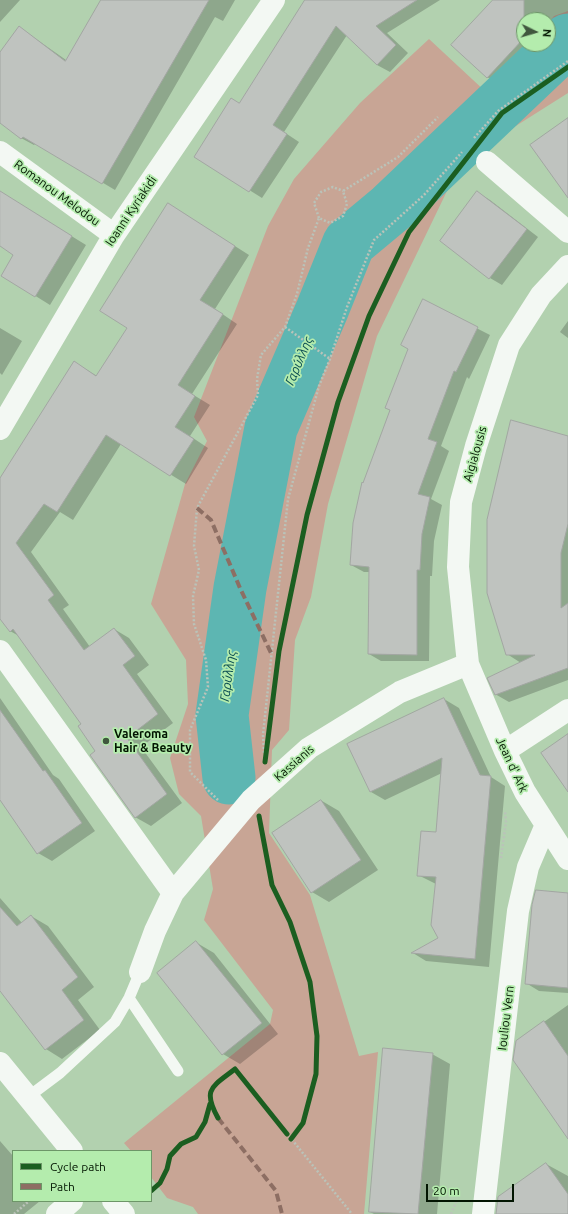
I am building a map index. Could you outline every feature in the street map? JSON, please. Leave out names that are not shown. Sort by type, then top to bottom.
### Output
[{"type":"street","name":"Ioanni Kyriakidi","points":[[0,429],[114,235],[274,0]]},
{"type":"street","name":"Romanou Melodou","points":[[0,152],[114,235]]},
{"type":"street","points":[[487,162],[568,232]]},
{"type":"street","name":"Aigialousis","points":[[468,664],[458,567],[461,502],[476,446],[509,345],[541,295],[568,266]]},
{"type":"street","points":[[0,651],[173,893]]},
{"type":"street","name":"Jean d' Ark","points":[[468,664],[505,751],[525,792],[545,827],[568,859]]},
{"type":"street","name":"Kassianis","points":[[140,972],[155,931],[173,893],[251,800],[308,748],[400,692],[468,664]]},
{"type":"street","points":[[505,751],[568,710]]},
{"type":"street","name":"Iouliou Vern","points":[[483,1214],[518,911],[528,867],[545,827]]},
{"type":"street","points":[[0,1063],[71,1150]]},
{"type":"street","points":[[57,1214],[71,1202]]},
{"type":"street","points":[[114,1202],[124,1214]]},
{"type":"lane","points":[[28,1097],[60,1073],[115,1022],[129,998],[140,972]]},
{"type":"lane","points":[[129,998],[178,1071]]},
{"type":"path","points":[[474,139],[498,111],[568,61]]},
{"type":"path","points":[[488,131],[502,113],[568,67]]},
{"type":"path","points":[[343,191],[398,158],[438,117]]},
{"type":"path","points":[[264,755],[263,735],[288,499],[319,386],[330,359],[347,307],[374,240],[424,195],[464,150]]},
{"type":"path","points":[[223,804],[190,772],[190,730],[208,687],[206,660],[194,624],[193,596],[199,570],[194,546],[197,508],[258,395],[257,379],[261,355],[285,327],[297,294],[308,248],[319,218],[314,203],[321,192],[333,187],[343,191]]},
{"type":"path","points":[[319,218],[330,223],[343,216],[347,204],[343,191]]},
{"type":"path","points":[[285,327],[330,359]]},
{"type":"path","points":[[265,762],[278,658]]},
{"type":"path","points":[[501,861],[506,822],[504,808]]},
{"type":"path","points":[[218,1118],[210,1104],[209,1096],[213,1086],[235,1069],[352,1214]]},
{"type":"path","points":[[152,1190],[160,1183],[170,1156],[181,1144],[196,1137],[205,1122],[210,1104]]},
{"type":"path","points":[[291,1139],[295,1134]]},
{"type":"path","points":[[451,1214],[458,1196]]},
{"type":"path","points":[[14,1214],[28,1202]]},
{"type":"shaded area","points":[[568,11],[568,93],[462,160],[377,336],[328,504],[311,597],[295,640],[289,730],[272,750],[269,833],[310,895],[359,1056],[378,1052],[364,1214],[198,1214],[193,1207],[167,1198],[152,1178],[152,1150],[130,1150],[124,1143],[270,1024],[273,1010],[204,920],[213,889],[201,816],[179,794],[170,758],[188,704],[186,660],[151,604],[185,484],[207,441],[194,417],[268,226],[294,179],[360,103],[429,39],[487,93],[523,52],[556,52],[556,15]]},
{"type":"building","points":[[101,0],[209,0],[102,184],[23,137],[21,139],[0,123],[0,52],[19,26],[65,61]]},
{"type":"building","points":[[305,0],[417,0],[376,26],[396,45],[377,65],[336,26],[273,125],[287,134],[249,192],[194,157],[231,98],[239,103]]},
{"type":"building","points":[[493,0],[524,0],[524,12],[516,12],[516,47],[487,78],[451,45]]},
{"type":"building","points":[[568,118],[568,198],[530,145]]},
{"type":"building","points":[[0,191],[72,236],[35,297],[1,276],[13,255],[0,246]]},
{"type":"building","points":[[477,191],[527,229],[489,279],[440,241]]},
{"type":"building","points":[[168,203],[235,246],[200,300],[223,314],[178,385],[195,396],[175,427],[194,439],[170,476],[106,435],[57,512],[44,504],[16,543],[54,595],[48,600],[84,650],[114,628],[135,656],[123,665],[158,714],[127,738],[167,794],[135,818],[90,755],[95,751],[78,726],[81,724],[13,629],[10,632],[0,619],[0,478],[74,361],[96,376],[127,328],[100,311]]},
{"type":"building","points":[[423,299],[478,327],[456,372],[454,371],[428,439],[437,442],[418,494],[430,497],[422,534],[420,570],[417,570],[417,655],[368,654],[369,567],[350,565],[353,523],[362,482],[363,483],[390,410],[385,408],[408,349],[401,345]]},
{"type":"building","points":[[511,420],[568,436],[568,524],[561,553],[561,608],[568,603],[568,668],[495,695],[487,678],[535,655],[506,655],[487,593],[487,520]]},
{"type":"building","points":[[444,698],[480,775],[491,776],[475,959],[411,953],[438,938],[431,925],[436,877],[417,876],[421,831],[436,832],[442,758],[370,792],[347,744]]},
{"type":"building","points":[[0,710],[82,823],[37,854],[0,800]]},
{"type":"building","points":[[568,734],[568,792],[541,753]]},
{"type":"building","points":[[321,800],[361,860],[311,893],[272,833]]},
{"type":"building","points":[[536,890],[568,893],[568,988],[525,984],[532,905]]},
{"type":"building","points":[[0,907],[17,926],[31,915],[78,977],[62,990],[84,1020],[45,1050],[0,991]]},
{"type":"building","points":[[196,941],[262,1023],[222,1055],[157,973]]},
{"type":"building","points":[[544,1021],[568,1056],[568,1139],[513,1060],[516,1041]]},
{"type":"building","points":[[383,1048],[433,1053],[418,1214],[369,1212]]},
{"type":"building","points":[[546,1163],[568,1194],[568,1214],[496,1214],[498,1197]]},
{"type":"waterway","name":"Γαρύλλης","points":[[229,778],[222,715],[240,588],[271,428],[349,243],[391,208],[568,40]]},
{"type":"marked path","points":[[197,508],[211,520],[240,588],[271,653]]},
{"type":"marked path","points":[[218,1118],[276,1191],[282,1214]]},
{"type":"cycle path","points":[[265,762],[279,651],[307,515],[338,402],[369,316],[409,232],[502,113],[568,67]]},
{"type":"cycle path","points":[[259,816],[272,885],[290,922],[310,982],[317,1036],[316,1074],[303,1123],[291,1139]]},
{"type":"cycle path","points":[[218,1118],[213,1108],[210,1094],[215,1085],[235,1069],[287,1134]]},
{"type":"cycle path","points":[[152,1190],[160,1183],[167,1169],[170,1156],[181,1144],[196,1137],[205,1122],[210,1104]]},
{"type":"place","name":"Valeroma Hair & Beauty","points":[[106,741]]}]
